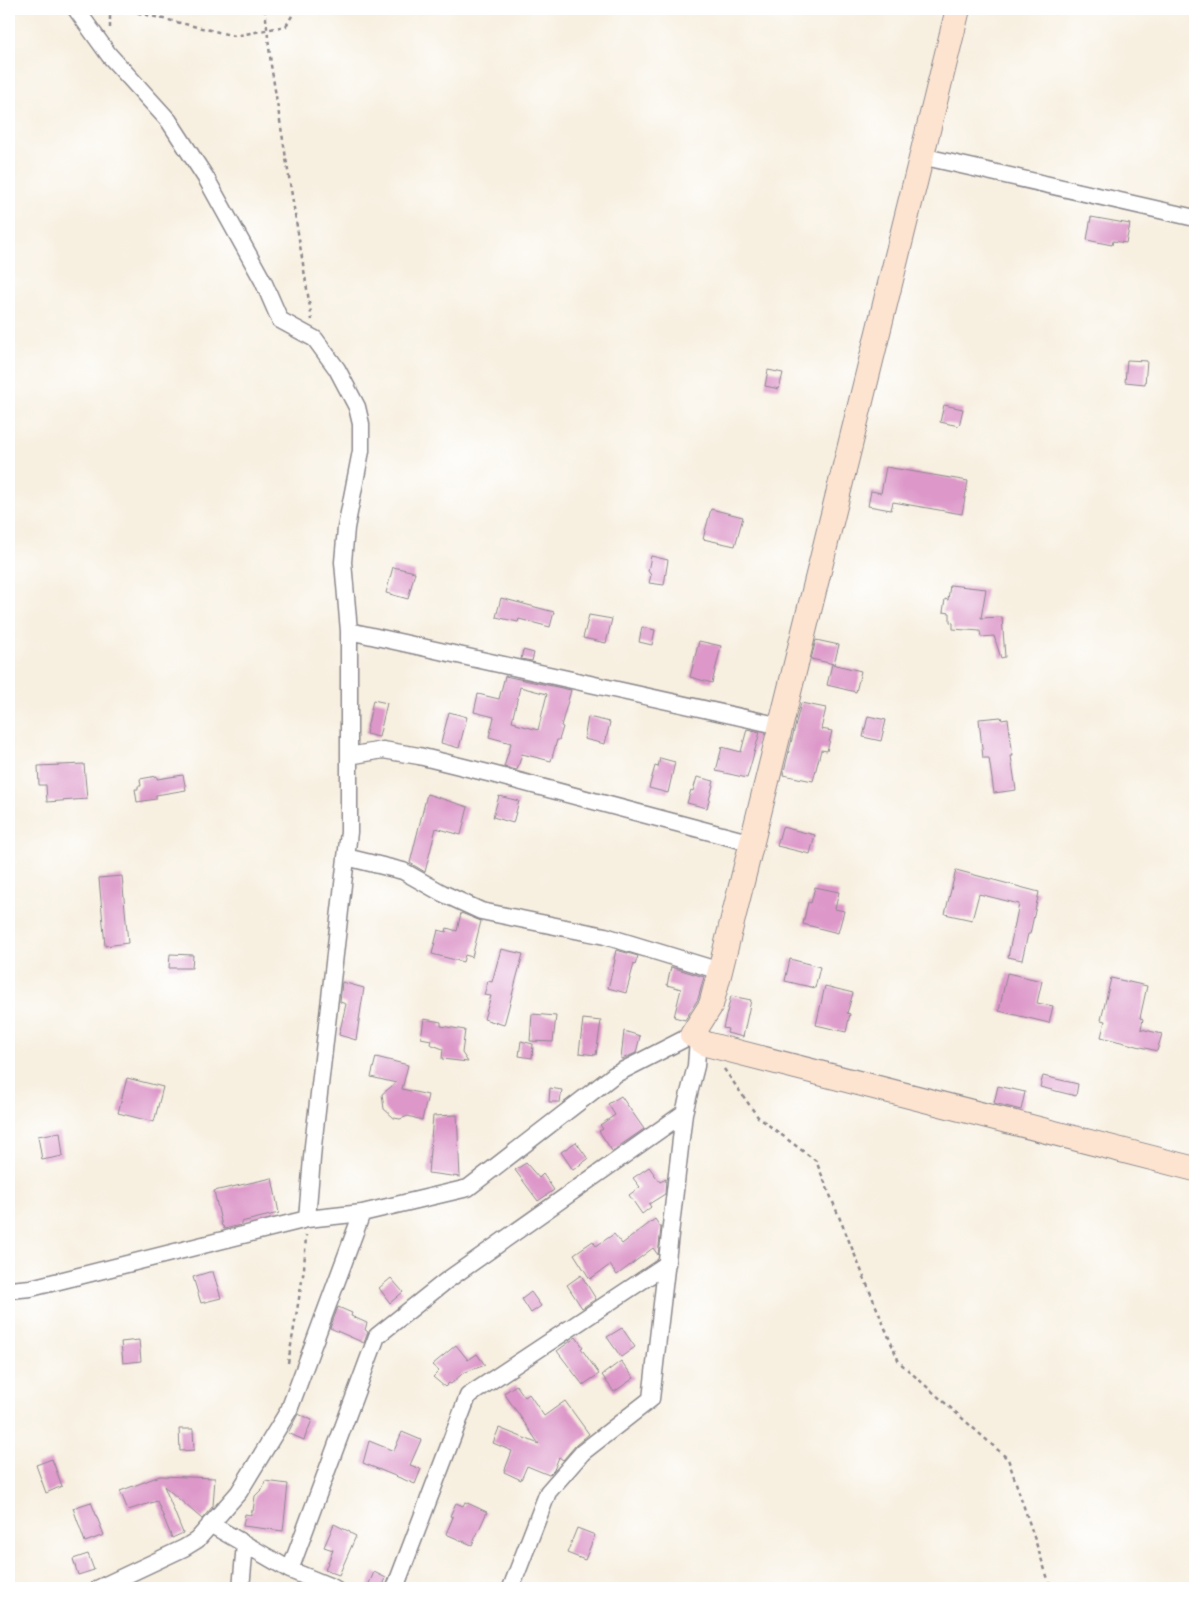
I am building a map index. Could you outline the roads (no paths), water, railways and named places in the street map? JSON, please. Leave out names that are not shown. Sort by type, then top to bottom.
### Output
[{"type":"street","points":[[76,9],[109,55],[170,122],[206,178],[259,272],[280,320],[315,339],[337,369],[357,406],[361,424],[361,451],[346,528],[343,562],[349,631],[349,832],[313,1146],[308,1219]]},
{"type":"street","points":[[511,1588],[548,1492],[583,1452],[651,1399],[684,1113],[696,1066],[699,1039],[720,971],[958,9]]},
{"type":"street","points":[[921,156],[1195,218]]},
{"type":"street","points":[[349,631],[781,726]]},
{"type":"street","points":[[349,756],[383,750],[419,756],[752,843]]},
{"type":"street","points":[[346,857],[403,871],[442,893],[481,910],[605,936],[720,971]]},
{"type":"street","points":[[9,1290],[31,1288],[308,1219],[362,1213],[468,1188],[614,1075],[699,1039],[1195,1169]]},
{"type":"street","points":[[290,1570],[377,1336],[446,1281],[684,1113]]},
{"type":"street","points":[[99,1588],[126,1582],[196,1540],[239,1492],[289,1410],[362,1213]]},
{"type":"street","points":[[395,1588],[468,1396],[667,1264]]},
{"type":"street","points":[[210,1524],[290,1570],[334,1588]]},
{"type":"street","points":[[241,1588],[245,1544]]}]
